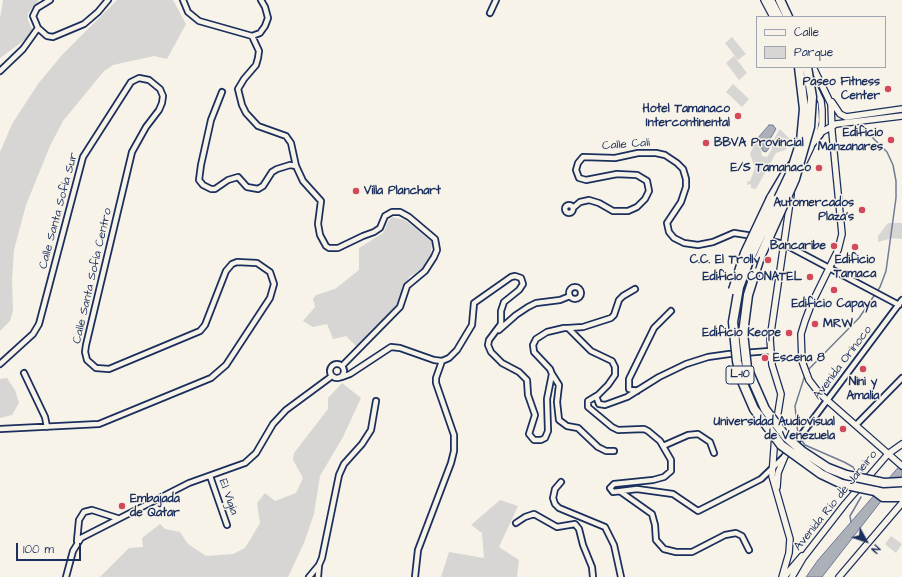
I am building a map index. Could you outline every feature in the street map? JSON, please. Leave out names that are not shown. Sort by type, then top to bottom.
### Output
[{"type":"highway","points":[[770,0],[778,16]]},
{"type":"highway","points":[[780,0],[788,16]]},
{"type":"highway","name":"L-10","points":[[799,157],[811,136],[815,113],[809,87],[801,68]]},
{"type":"highway","name":"L-10","points":[[801,68],[804,110],[801,141],[784,187],[750,258],[739,287],[735,307],[734,338],[739,370],[747,393],[761,419],[790,453],[821,474],[842,484],[875,491]]},
{"type":"highway","name":"L-10","points":[[807,68],[812,97],[809,132],[795,180],[760,257],[749,289],[744,311],[743,333],[747,368],[765,409],[778,428],[802,451],[828,468],[846,475],[884,483],[902,482]]},
{"type":"highway","name":"L-10","points":[[735,307],[732,293],[737,275],[753,234],[786,172],[819,134]]},
{"type":"highway","points":[[875,491],[884,489],[902,490]]},
{"type":"highway","points":[[875,491],[883,497],[902,497]]},
{"type":"street","points":[[50,0],[34,12],[33,16],[38,28],[47,36],[53,37],[84,24],[98,12],[108,0]]},
{"type":"street","points":[[183,0],[188,12],[198,21],[252,36],[260,33],[268,18],[261,0]]},
{"type":"street","points":[[490,13],[496,0]]},
{"type":"street","points":[[764,0],[772,16]]},
{"type":"street","points":[[0,71],[23,49],[38,28]]},
{"type":"street","points":[[252,36],[259,50],[258,58],[256,65],[244,78],[238,89],[239,98],[246,113],[258,126],[280,133],[289,139],[294,150],[296,166],[303,181],[321,201],[319,230],[324,242],[330,248],[338,248],[374,232],[380,228],[385,216],[392,212],[400,212],[432,235],[437,244],[434,257],[425,271],[407,286],[400,307],[342,366]]},
{"type":"street","name":"L-10","points":[[783,577],[790,548],[790,539],[788,526],[777,495],[772,470],[781,394],[772,365],[770,351],[773,312],[790,199],[805,158],[819,134],[822,121],[821,101],[811,80],[802,68]]},
{"type":"street","points":[[814,68],[829,98],[840,114],[846,117],[902,109]]},
{"type":"street","name":"Calle Santa Sofía Sur","points":[[0,364],[33,334],[39,324],[79,168],[86,152],[131,82],[143,78],[152,82]]},
{"type":"street","name":"Calle Santa Sofía Centro","points":[[47,427],[99,424],[216,375],[233,354],[263,310],[274,289],[270,272],[257,263],[241,260],[229,268],[206,325],[196,333],[109,369],[96,368],[87,360],[85,352],[86,345],[132,152],[162,103],[162,92],[152,82]]},
{"type":"street","points":[[222,92],[211,120],[201,165],[199,180],[203,185],[211,189],[215,189],[228,180],[238,177],[247,186],[258,189],[263,186],[276,168],[290,164],[296,166]]},
{"type":"street","points":[[829,98],[842,234],[829,269],[811,305],[801,334],[801,353],[804,369],[809,380],[827,400],[902,466]]},
{"type":"street","points":[[832,125],[902,116]]},
{"type":"street","name":"L-10","points":[[819,134],[832,125]]},
{"type":"street","name":"Calle Cali","points":[[573,208],[580,202],[589,200],[599,203],[613,211],[628,211],[637,207],[645,199],[649,191],[647,181],[637,175],[616,174],[586,180],[579,178],[576,170],[578,163],[583,157],[615,158],[638,153],[656,153],[665,155],[677,163],[682,169],[686,179],[686,187],[681,202],[667,223],[668,232],[674,238],[684,243],[698,244],[713,242],[736,232],[784,244],[880,296],[900,305]]},
{"type":"street","points":[[342,377],[345,371],[342,366],[335,364],[331,367],[330,372],[332,376],[338,379],[350,374],[391,347],[400,348],[442,361],[452,356],[473,322],[472,308],[474,303],[511,278],[519,277],[523,281],[522,287],[504,302],[501,310],[501,324],[488,343],[491,352],[502,363],[519,372],[527,380],[528,395],[535,415],[529,434],[537,441],[545,438],[548,431],[548,399],[552,374]]},
{"type":"street","points":[[614,451],[606,451],[598,447],[578,428],[567,426],[559,420],[557,402],[559,385],[550,369],[534,352],[533,345],[536,339],[547,332],[584,327],[611,318],[623,296],[635,289]]},
{"type":"street","points":[[492,336],[516,315],[528,307],[536,303],[560,300],[570,296]]},
{"type":"street","name":"Avenida Orinoco","points":[[620,492],[637,489],[674,494],[698,511],[761,479],[785,456],[900,305],[902,300]]},
{"type":"street","points":[[637,391],[629,388],[629,379],[654,328],[671,311]]},
{"type":"street","points":[[568,328],[592,351],[609,359],[614,364],[615,375],[608,385],[588,401],[588,406],[612,427],[624,431],[644,429],[652,433],[663,446],[672,466],[668,475],[653,480],[620,482],[611,486],[610,488],[613,492],[620,492],[652,514],[655,525],[656,540],[664,549],[676,552],[692,552],[725,535],[736,533],[742,536],[749,550]]},
{"type":"street","points":[[596,396],[599,404],[605,405],[627,397],[673,370],[708,357],[770,351]]},
{"type":"street","points":[[415,577],[418,550],[454,451],[453,432],[436,383],[436,378],[442,361]]},
{"type":"street","points":[[0,429],[47,427],[24,373]]},
{"type":"street","points":[[77,542],[86,534],[189,483],[242,465],[256,453],[274,424],[286,410],[332,376]]},
{"type":"street","points":[[856,426],[902,378]]},
{"type":"street","points":[[309,577],[319,565],[322,558],[339,475],[344,464],[362,444],[371,430],[376,402]]},
{"type":"street","points":[[663,446],[688,435],[698,434],[710,442],[714,453]]},
{"type":"street","name":"Avenida Río de Janeiro","points":[[792,577],[826,529],[888,454],[902,444]]},
{"type":"street","points":[[888,454],[902,470]]},
{"type":"street","name":"L-10","points":[[777,495],[778,473],[785,456]]},
{"type":"street","name":"El Vigía","points":[[210,476],[227,525]]},
{"type":"street","points":[[561,482],[554,490],[553,498],[555,504],[563,510],[605,527],[614,546],[622,577]]},
{"type":"street","points":[[841,575],[902,503]]},
{"type":"street","points":[[66,577],[77,542],[79,520],[84,512],[92,510],[117,518]]},
{"type":"street","points":[[516,523],[525,517],[534,514],[557,527],[575,524],[579,529],[583,545],[592,567],[592,577]]},
{"type":"street","name":"L-10","points":[[783,577],[817,537],[826,529]]},
{"type":"street","points":[[318,577],[319,565]]},
{"type":"green space","points":[[3,0],[39,0],[28,13],[28,20],[34,33],[0,58],[0,18]]},
{"type":"green space","points":[[117,0],[173,0],[186,24],[167,59],[154,56],[113,65],[104,71],[63,121],[50,146],[26,205],[14,250],[12,280],[13,311],[10,321],[0,331],[0,152],[12,124],[38,84],[62,55]]},
{"type":"green space","points":[[732,37],[746,54],[738,60],[725,43]]},
{"type":"green space","points":[[734,56],[747,73],[739,80],[726,63]]},
{"type":"green space","points":[[733,84],[749,99],[742,107],[726,92]]},
{"type":"green space","points":[[780,129],[793,142],[785,150],[776,153],[756,189],[751,188],[751,184],[747,185],[747,182],[750,181],[755,168],[750,154],[756,141],[760,145],[762,156],[767,157],[772,149],[772,142]]},
{"type":"green space","points":[[392,217],[405,220],[432,242],[430,264],[409,277],[401,304],[356,346],[346,336],[333,339],[327,324],[313,327],[303,321],[315,307],[313,299],[316,295],[335,289],[359,270],[359,248],[383,233]]},
{"type":"green space","points":[[888,223],[902,223],[902,239],[892,238],[878,242],[878,236]]},
{"type":"green space","points":[[7,378],[15,390],[19,403],[12,415],[0,418],[0,379]]},
{"type":"green space","points":[[342,383],[361,398],[343,437],[320,476],[314,514],[304,543],[288,577],[100,577],[129,548],[143,547],[142,538],[160,524],[165,529],[180,532],[188,544],[206,556],[233,554],[245,548],[260,523],[257,503],[265,493],[275,501],[296,493],[303,478],[293,460],[294,453],[328,409],[328,398]]},
{"type":"green space","points":[[500,500],[518,506],[499,547],[519,560],[517,577],[441,577],[449,552],[484,558],[482,533],[471,525]]},
{"type":"green space","points":[[891,536],[902,544],[896,553],[885,544]]},
{"type":"shaded area","points":[[769,125],[773,125],[776,129],[770,139],[769,148],[766,152],[763,151],[757,139]]},
{"type":"shaded area","points":[[902,463],[902,478],[882,500],[822,577],[806,577],[818,560]]},
{"type":"waterway","points":[[807,371],[859,318],[880,287],[886,271],[896,198],[896,181],[893,165],[887,152],[862,127]]},
{"type":"waterway","points":[[805,375],[795,406],[798,435],[805,445],[853,467],[857,474]]},
{"type":"waterway","points":[[851,522],[850,516],[861,497]]},
{"type":"place","name":"Paseo Fitness Center","points":[[888,89]]},
{"type":"place","name":"Hotel Tamanaco Intercontinental","points":[[738,116]]},
{"type":"place","name":"Edificio Manzanares","points":[[891,140]]},
{"type":"place","name":"BBVA Provincial","points":[[706,143]]},
{"type":"place","name":"E/S Tamanaco","points":[[819,168]]},
{"type":"place","name":"Villa Planchart","points":[[356,191]]},
{"type":"place","name":"Automercados Plaza's","points":[[862,210]]},
{"type":"place","name":"Bancaribe","points":[[834,246]]},
{"type":"place","name":"Edificio Tamaca","points":[[855,247]]},
{"type":"place","name":"C.C. El Trolly","points":[[768,260]]},
{"type":"place","name":"Edificio CONATEL","points":[[810,277]]},
{"type":"place","name":"Edificio Capaya","points":[[834,290]]},
{"type":"place","name":"MRW","points":[[815,324]]},
{"type":"place","name":"Edificio Keope","points":[[789,333]]},
{"type":"place","name":"Escena 8","points":[[765,358]]},
{"type":"place","name":"Nini y Amalia","points":[[863,369]]},
{"type":"place","name":"Universidad Audiovisual de Venezuela","points":[[843,429]]},
{"type":"place","name":"Embajada de Qatar","points":[[122,506]]}]
